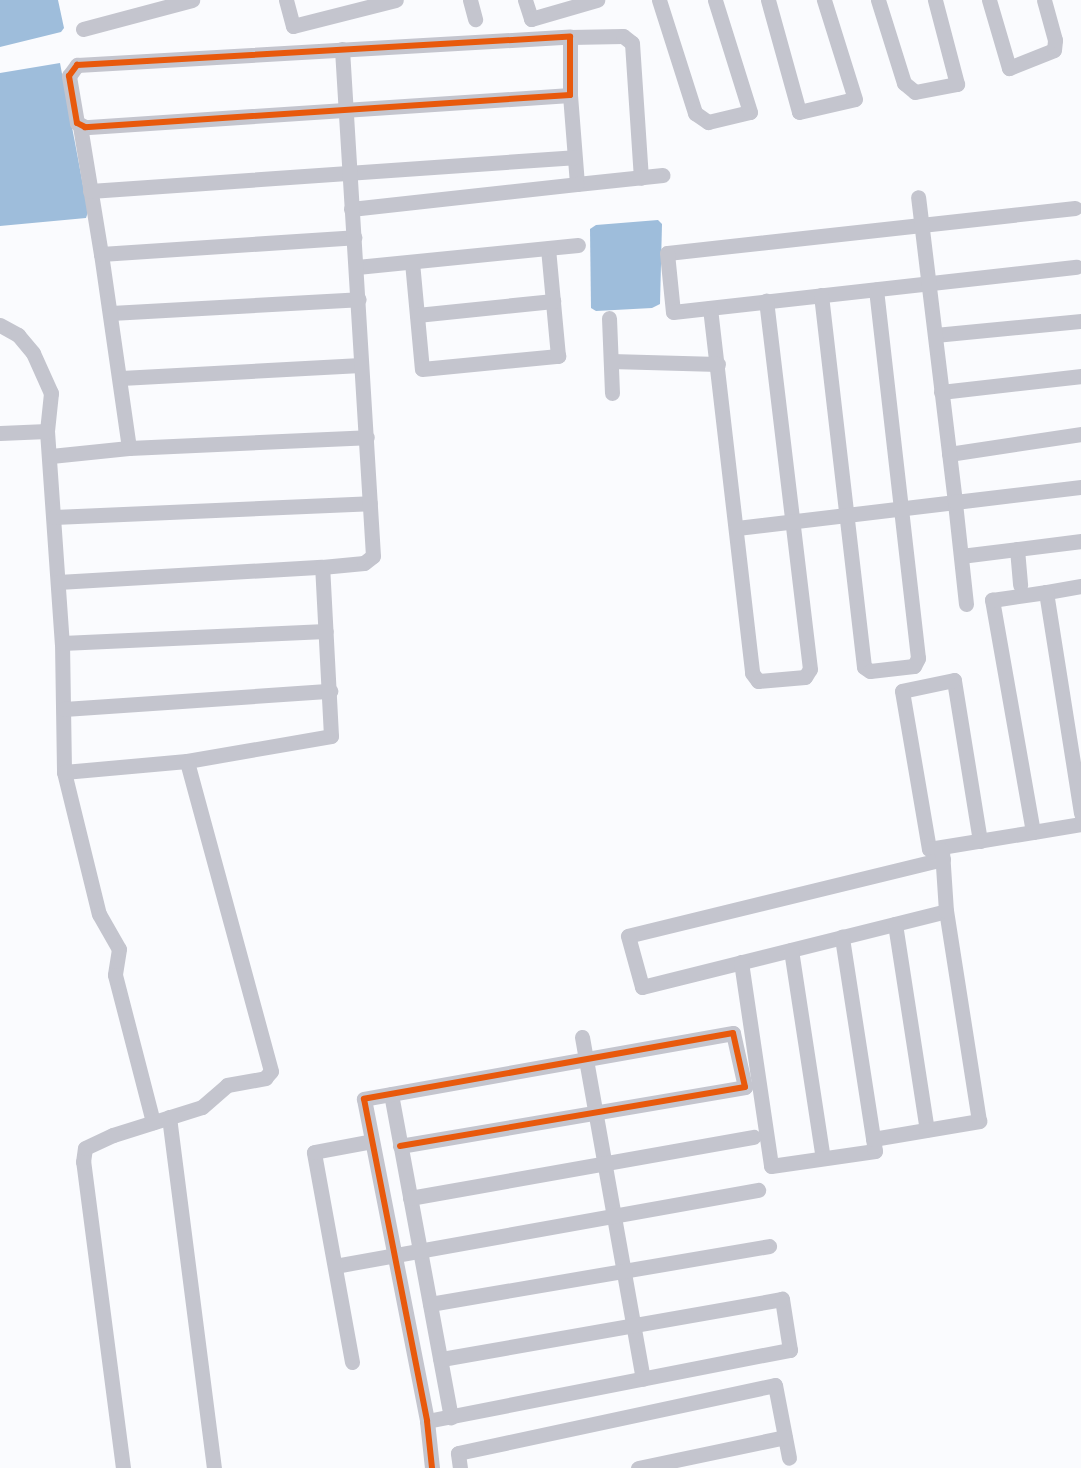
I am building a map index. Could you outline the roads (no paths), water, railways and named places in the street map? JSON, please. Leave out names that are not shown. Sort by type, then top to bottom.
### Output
[{"type":"street","points":[[83,29],[192,0]]},
{"type":"street","points":[[286,0],[293,26],[396,0]]},
{"type":"street","points":[[470,0],[475,19]]},
{"type":"street","points":[[525,0],[531,19],[597,0]]},
{"type":"street","points":[[659,0],[694,113],[708,122],[750,112],[715,0]]},
{"type":"street","points":[[768,0],[799,112],[855,99],[824,0]]},
{"type":"street","points":[[878,0],[904,83],[915,92],[957,84],[935,0]]},
{"type":"street","points":[[989,0],[1009,68],[1054,50],[1055,40],[1044,0]]},
{"type":"street","points":[[129,448],[111,313],[80,126],[69,76],[77,64],[623,36],[632,43],[641,178]]},
{"type":"street","points":[[570,37],[570,95],[577,184]]},
{"type":"street","points":[[58,582],[321,567],[371,559],[367,437],[357,267],[351,209],[352,172],[342,49]]},
{"type":"street","points":[[80,126],[570,95]]},
{"type":"street","points":[[90,191],[574,157]]},
{"type":"street","points":[[351,209],[663,175]]},
{"type":"street","points":[[918,197],[966,604]]},
{"type":"street","points":[[1075,208],[667,253],[673,312],[1076,267]]},
{"type":"street","points":[[101,254],[354,237]]},
{"type":"street","points":[[357,267],[578,245]]},
{"type":"street","points":[[411,262],[422,369],[558,356],[548,248]]},
{"type":"street","points":[[821,295],[864,667],[870,671],[914,666],[918,658],[876,290]]},
{"type":"street","points":[[111,313],[359,299]]},
{"type":"street","points":[[417,315],[553,301]]},
{"type":"street","points":[[710,308],[752,673],[758,681],[805,677],[810,669],[766,302]]},
{"type":"street","points":[[609,318],[612,393]]},
{"type":"street","points":[[934,335],[1081,321]]},
{"type":"street","points":[[0,325],[18,335],[44,372],[51,393],[47,431],[51,456],[62,643],[64,772],[99,914],[120,949],[115,975],[153,1122]]},
{"type":"street","points":[[611,361],[718,364]]},
{"type":"street","points":[[121,378],[361,365]]},
{"type":"street","points":[[941,392],[1081,376]]},
{"type":"street","points":[[0,433],[47,431]]},
{"type":"street","points":[[949,454],[1081,434]]},
{"type":"street","points":[[51,456],[129,448],[367,437]]},
{"type":"street","points":[[737,528],[1081,487]]},
{"type":"street","points":[[54,517],[370,503]]},
{"type":"street","points":[[961,556],[1081,541]]},
{"type":"street","points":[[1017,549],[1020,585]]},
{"type":"street","points":[[64,772],[187,761],[331,736],[321,567]]},
{"type":"street","points":[[1033,832],[992,600],[1081,586]]},
{"type":"street","points":[[1046,592],[1081,813]]},
{"type":"street","points":[[62,643],[326,631]]},
{"type":"street","points":[[942,853],[929,849],[902,691],[954,680],[980,841]]},
{"type":"street","points":[[64,709],[330,691]]},
{"type":"street","points":[[123,1468],[83,1155],[91,1143],[202,1107],[227,1084],[265,1078],[271,1071],[187,761]]},
{"type":"street","points":[[946,911],[642,987],[628,936],[980,841],[1081,824]]},
{"type":"street","points":[[873,1139],[979,1121],[946,911],[942,853]]},
{"type":"street","points":[[895,924],[927,1130]]},
{"type":"street","points":[[741,962],[771,1166],[875,1151],[842,937]]},
{"type":"street","points":[[791,950],[823,1158]]},
{"type":"street","points":[[400,1146],[745,1087],[733,1034],[364,1099],[427,1420],[432,1468]]},
{"type":"street","points":[[582,1037],[642,1379]]},
{"type":"street","points":[[391,1094],[451,1417]]},
{"type":"street","points":[[169,1117],[214,1468]]},
{"type":"street","points":[[410,1198],[754,1137]]},
{"type":"street","points":[[352,1362],[314,1152],[372,1141]]},
{"type":"street","points":[[335,1266],[758,1190]]},
{"type":"street","points":[[430,1304],[769,1246]]},
{"type":"street","points":[[427,1420],[790,1350],[782,1299],[440,1359]]},
{"type":"street","points":[[460,1468],[458,1453],[775,1385],[789,1458]]},
{"type":"street","points":[[638,1468],[785,1437]]},
{"type":"water","points":[[0,0],[58,0],[64,28],[61,32],[0,47]]},
{"type":"water","points":[[60,63],[88,212],[86,218],[0,226],[0,73]]},
{"type":"water","points":[[658,220],[662,224],[660,304],[652,308],[596,311],[591,308],[590,229],[596,225]]}]
